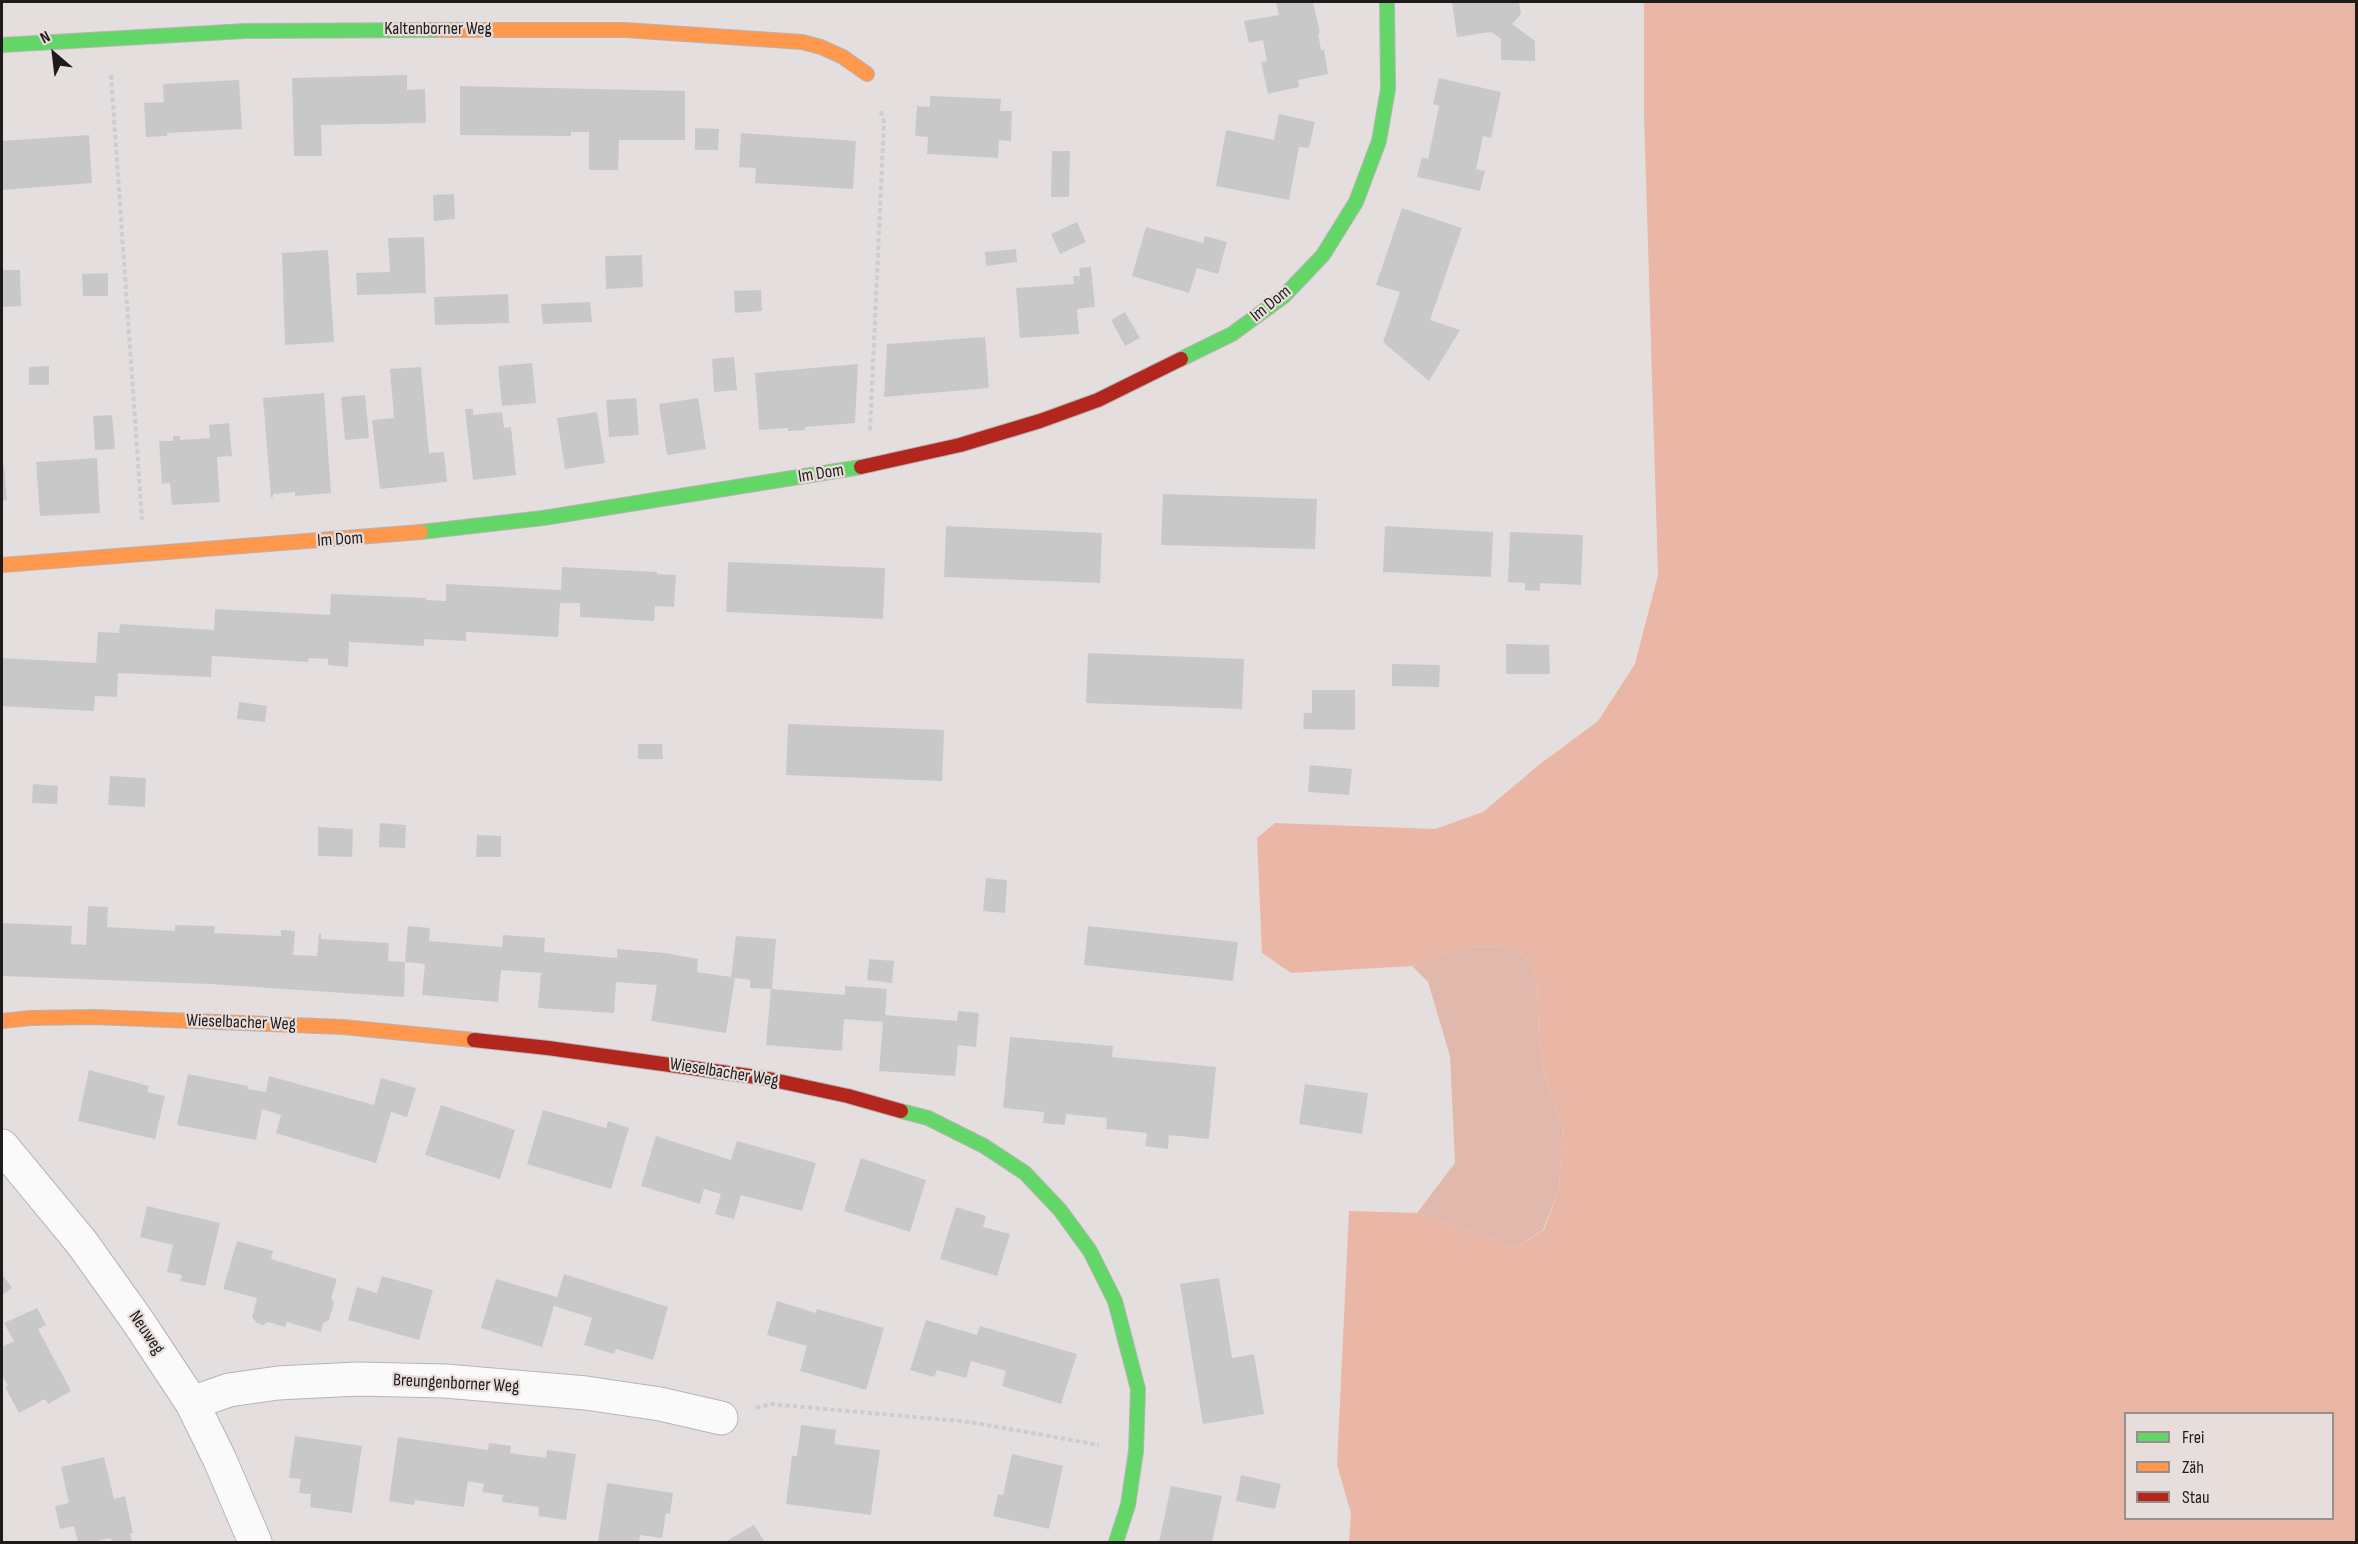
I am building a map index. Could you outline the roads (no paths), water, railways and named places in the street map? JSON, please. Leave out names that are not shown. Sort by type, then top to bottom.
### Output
[{"type":"street","name":"Im Dom","points":[[2,565],[381,537],[543,518],[868,466],[960,445],[1040,421],[1098,400],[1232,334],[1284,296],[1323,255],[1356,202],[1378,141],[1388,89],[1387,2]]},
{"type":"street","name":"Kaltenborner Weg","points":[[2,45],[245,31],[625,30],[802,42],[821,47],[843,57],[867,74]]},
{"type":"street","name":"Wieselbacher Weg","points":[[2,1021],[94,1017],[331,1027],[513,1045],[681,1065],[764,1078],[848,1096],[928,1118],[984,1146],[1025,1173],[1060,1210],[1090,1251],[1115,1301],[1138,1389],[1136,1451],[1128,1505],[1116,1542]]},
{"type":"street","name":"Neuweg","points":[[2,1146],[82,1243],[192,1403],[220,1460],[255,1542]]},
{"type":"street","name":"Breungenborner Weg","points":[[192,1403],[229,1390],[278,1383],[357,1378],[445,1381],[586,1393],[660,1404],[721,1418]]}]
